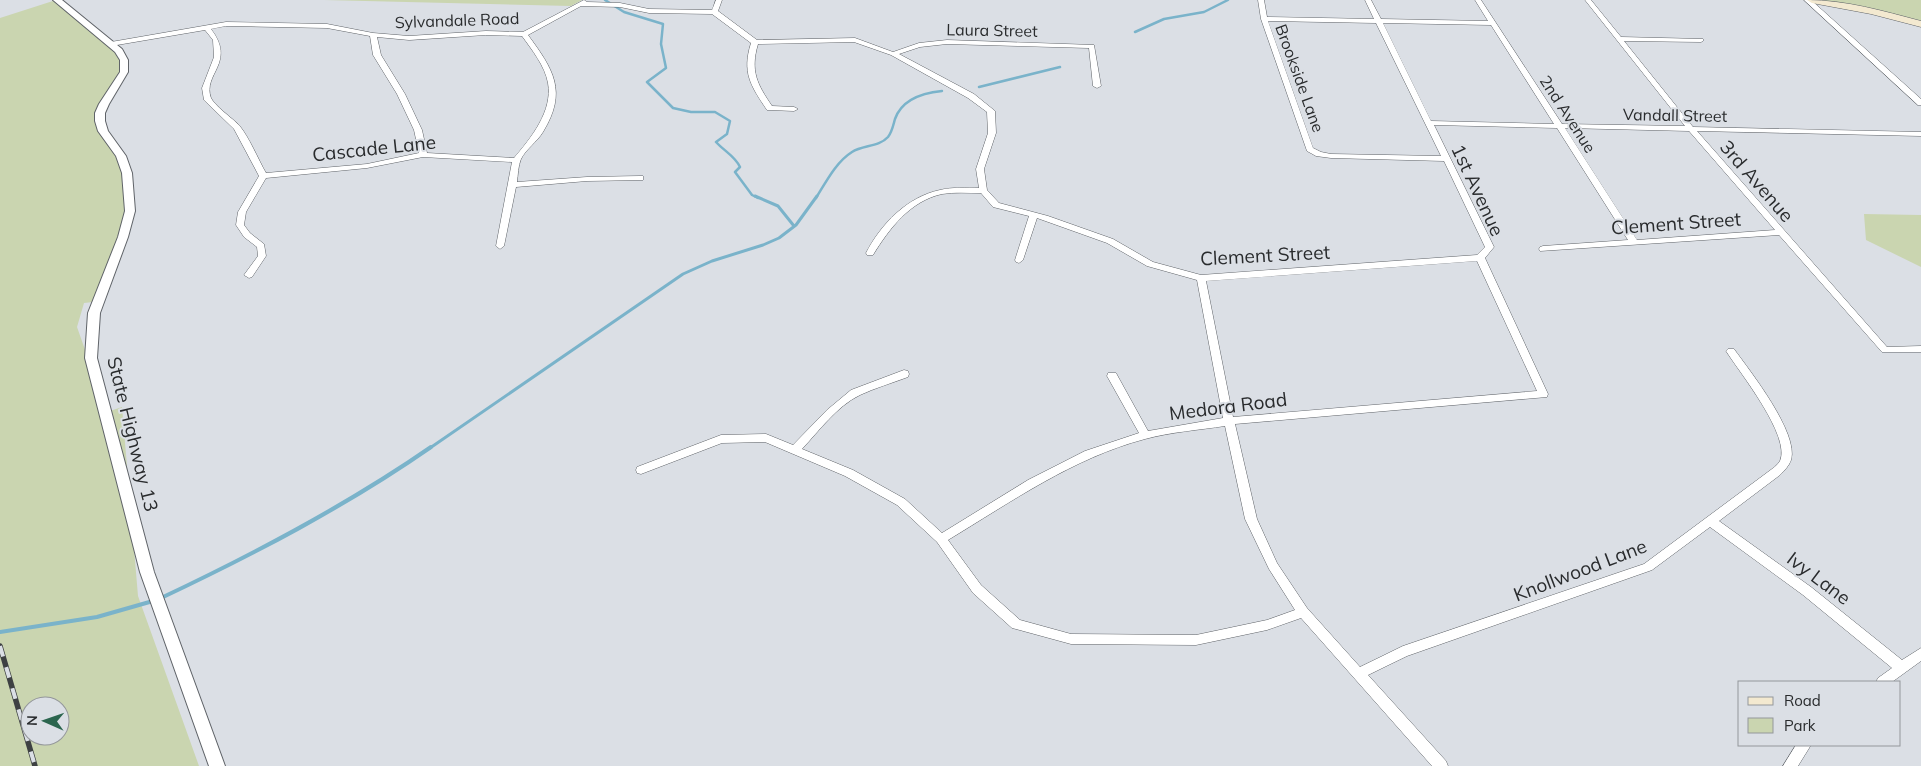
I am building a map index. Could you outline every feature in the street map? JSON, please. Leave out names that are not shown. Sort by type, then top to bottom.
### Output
[{"type":"main road","points":[[1812,0],[1845,5],[1921,24]]},
{"type":"street","name":"State Highway 13","points":[[57,0],[119,51],[124,60],[125,67],[102,108],[100,121],[103,131],[121,156],[127,173],[130,211],[123,237],[94,314],[91,358],[148,572],[217,766]]},
{"type":"street","name":"Sylvandale Road","points":[[111,44],[226,24],[327,26],[372,35],[409,38],[486,33],[524,34],[587,0]]},
{"type":"street","points":[[714,12],[719,0]]},
{"type":"street","name":"Brookside Lane","points":[[1261,0],[1264,19],[1310,149],[1331,156],[1446,159]]},
{"type":"street","name":"1st Avenue","points":[[1368,0],[1490,246],[1480,258],[1544,394]]},
{"type":"street","name":"2nd Avenue","points":[[1478,0],[1634,242]]},
{"type":"street","name":"3rd Avenue","points":[[1588,0],[1691,129],[1885,350],[1921,349]]},
{"type":"street","points":[[1807,0],[1921,103]]},
{"type":"street","points":[[579,4],[620,5],[649,11],[714,12],[755,42],[855,40],[893,54],[971,96],[990,111],[992,133],[980,169],[983,190],[996,205],[1033,216],[1019,260]]},
{"type":"street","points":[[1264,19],[1493,23]]},
{"type":"street","points":[[206,27],[216,40],[218,57],[206,88],[208,100],[237,128],[263,176],[242,212],[240,225],[247,235],[261,246],[262,256],[249,275]]},
{"type":"street","points":[[500,246],[517,159],[539,132],[551,103],[552,83],[542,61],[524,34]]},
{"type":"street","points":[[372,35],[377,55],[401,94],[418,130],[423,155]]},
{"type":"street","points":[[1619,39],[1701,40]]},
{"type":"street","points":[[755,42],[751,53],[749,72],[757,90],[770,108],[794,109]]},
{"type":"street","name":"Laura Street","points":[[893,54],[906,48],[924,44],[971,42],[1092,46],[1097,86]]},
{"type":"street","name":"Vandall Street","points":[[1428,123],[1921,134]]},
{"type":"street","name":"Cascade Lane","points":[[263,176],[366,166],[423,155],[517,159]]},
{"type":"street","points":[[512,185],[588,179],[640,178]]},
{"type":"street","points":[[870,253],[876,239],[915,202],[941,192],[983,190]]},
{"type":"street","name":"Clement Street","points":[[1033,216],[1045,218],[1110,240],[1150,264],[1201,278],[1480,258]]},
{"type":"street","name":"Clement Street","points":[[1543,249],[1780,232]]},
{"type":"street","points":[[1201,278],[1229,421],[1251,519],[1273,566],[1303,612],[1441,766]]},
{"type":"street","name":"Knollwood Lane","points":[[1358,674],[1404,652],[1648,567],[1774,474],[1786,458],[1787,445],[1783,430],[1731,351]]},
{"type":"street","points":[[795,450],[834,408],[841,403],[855,394],[904,374]]},
{"type":"street","points":[[1112,376],[1145,435]]},
{"type":"street","name":"Medora Road","points":[[941,539],[1040,479],[1089,454],[1145,435],[1229,421],[1544,394]]},
{"type":"street","points":[[641,470],[721,439],[766,438],[849,473],[901,502],[941,539],[977,589],[1016,624],[1071,639],[1196,640],[1267,625],[1303,612]]},
{"type":"street","name":"Ivy Lane","points":[[1710,521],[1807,591],[1902,668]]},
{"type":"street","points":[[1883,681],[1921,654]]},
{"type":"street","points":[[1790,766],[1803,746]]},
{"type":"green space","points":[[56,0],[126,60],[95,119],[129,178],[126,232],[102,301],[84,303],[77,327],[107,412],[122,407],[138,596],[199,766],[0,766],[0,18]]},
{"type":"green space","points":[[324,0],[582,0],[571,6]]},
{"type":"green space","points":[[1820,0],[1921,0],[1921,21],[1863,7]]},
{"type":"green space","points":[[1864,214],[1921,215],[1921,267],[1866,240]]},
{"type":"waterway","points":[[605,0],[624,12],[663,24],[661,44],[666,68],[647,82],[673,108],[691,112],[715,112],[730,121],[727,134],[716,142],[738,163],[740,167],[735,172],[752,195],[758,198]]},
{"type":"waterway","points":[[1135,32],[1164,19],[1204,12],[1228,0]]},
{"type":"waterway","points":[[979,87],[1060,67]]},
{"type":"waterway","points":[[816,198],[832,173],[846,156],[856,150],[880,143],[888,137],[902,106],[920,95],[942,91]]},
{"type":"waterway","points":[[755,196],[778,206],[794,226]]},
{"type":"waterway","points":[[430,448],[683,274],[712,261],[779,238],[796,225],[817,196]]},
{"type":"waterway","points":[[161,598],[230,564],[333,509],[431,447]]},
{"type":"waterway","points":[[0,632],[97,617],[153,601]]},
{"type":"railway","points":[[0,646],[35,766]]}]
